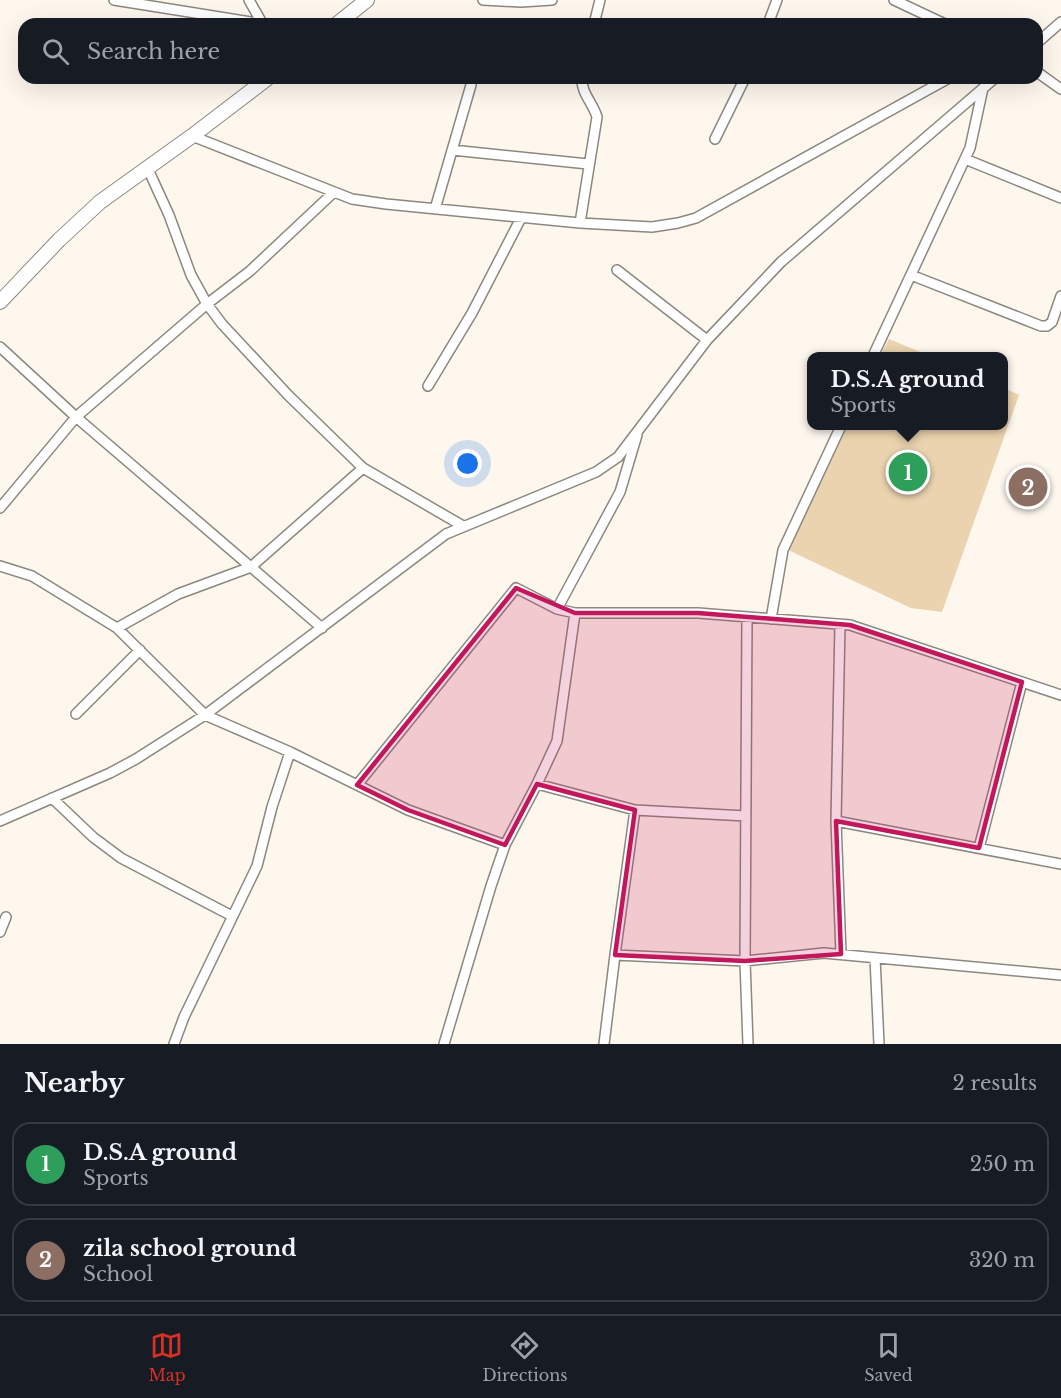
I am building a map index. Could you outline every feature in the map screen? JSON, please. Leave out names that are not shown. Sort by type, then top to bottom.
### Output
[{"type":"street","points":[[114,0],[231,18]]},
{"type":"street","points":[[249,0],[260,18]]},
{"type":"street","points":[[344,18],[367,0]]},
{"type":"street","points":[[483,0],[521,2],[552,0]]},
{"type":"street","points":[[596,18],[600,0]]},
{"type":"street","points":[[770,18],[777,0]]},
{"type":"street","points":[[894,0],[932,18]]},
{"type":"street","points":[[1043,38],[1061,22]]},
{"type":"street","points":[[1043,76],[1061,89]]},
{"type":"street","points":[[0,302],[75,224],[100,202],[260,84]]},
{"type":"street","points":[[580,223],[597,117],[583,84]]},
{"type":"street","points":[[715,139],[742,84]]},
{"type":"street","points":[[192,136],[352,199],[521,218],[652,227],[678,224],[696,218],[938,84]]},
{"type":"street","points":[[0,821],[110,774],[205,716],[446,534],[596,472],[618,457],[707,340],[781,262],[988,84]]},
{"type":"street","points":[[435,209],[471,85]]},
{"type":"street","points":[[875,352],[970,148],[983,88]]},
{"type":"street","points":[[452,150],[588,164]]},
{"type":"street","points":[[965,159],[1061,198]]},
{"type":"street","points":[[147,167],[169,215],[191,275],[207,304],[222,324],[288,395],[363,468],[463,526]]},
{"type":"street","points":[[0,508],[76,417],[207,304],[250,271],[334,192]]},
{"type":"street","points":[[428,386],[472,313],[521,218]]},
{"type":"street","points":[[617,270],[707,340]]},
{"type":"street","points":[[911,275],[1041,326],[1047,326],[1052,322],[1061,296]]},
{"type":"street","points":[[0,347],[76,417],[322,628]]},
{"type":"street","points":[[557,609],[620,492],[638,430]]},
{"type":"street","points":[[771,619],[783,550],[839,430]]},
{"type":"street","points":[[117,628],[178,594],[251,567],[363,468]]},
{"type":"street","points":[[0,566],[32,576],[117,628],[205,716],[291,752],[408,810],[505,845]]},
{"type":"street","points":[[357,785],[516,588],[557,609],[576,613],[698,613],[850,625],[1061,695]]},
{"type":"street","points":[[444,1044],[505,845],[557,741],[576,613]]},
{"type":"street","points":[[747,617],[746,961],[748,1044]]},
{"type":"street","points":[[840,624],[836,821],[841,954]]},
{"type":"street","points":[[76,714],[140,651]]},
{"type":"street","points":[[979,848],[1022,682]]},
{"type":"street","points":[[174,1044],[184,1017],[257,866],[272,807],[291,752]]},
{"type":"street","points":[[537,784],[635,810],[746,816]]},
{"type":"street","points":[[52,798],[93,837],[121,858],[232,916]]},
{"type":"street","points":[[604,1044],[635,810]]},
{"type":"street","points":[[836,821],[1061,864]]},
{"type":"street","points":[[0,932],[6,917]]},
{"type":"street","points":[[615,955],[746,961],[824,953],[1061,975]]},
{"type":"street","points":[[875,958],[879,1044]]},
{"type":"highlighted area","points":[[516,588],[575,613],[698,613],[850,625],[1022,682],[979,848],[836,821],[841,954],[745,961],[615,955],[635,810],[537,784],[505,845],[408,810],[357,785]]},
{"type":"shaded area","points":[[889,339],[920,352],[882,352]]},
{"type":"shaded area","points":[[1008,390],[1019,395],[1008,426]]},
{"type":"shaded area","points":[[845,430],[1007,430],[942,612],[911,608],[788,550]]},
{"type":"place","name":"D.S.A ground","points":[[908,472]]},
{"type":"place","name":"zila school ground","points":[[1028,487]]}]
